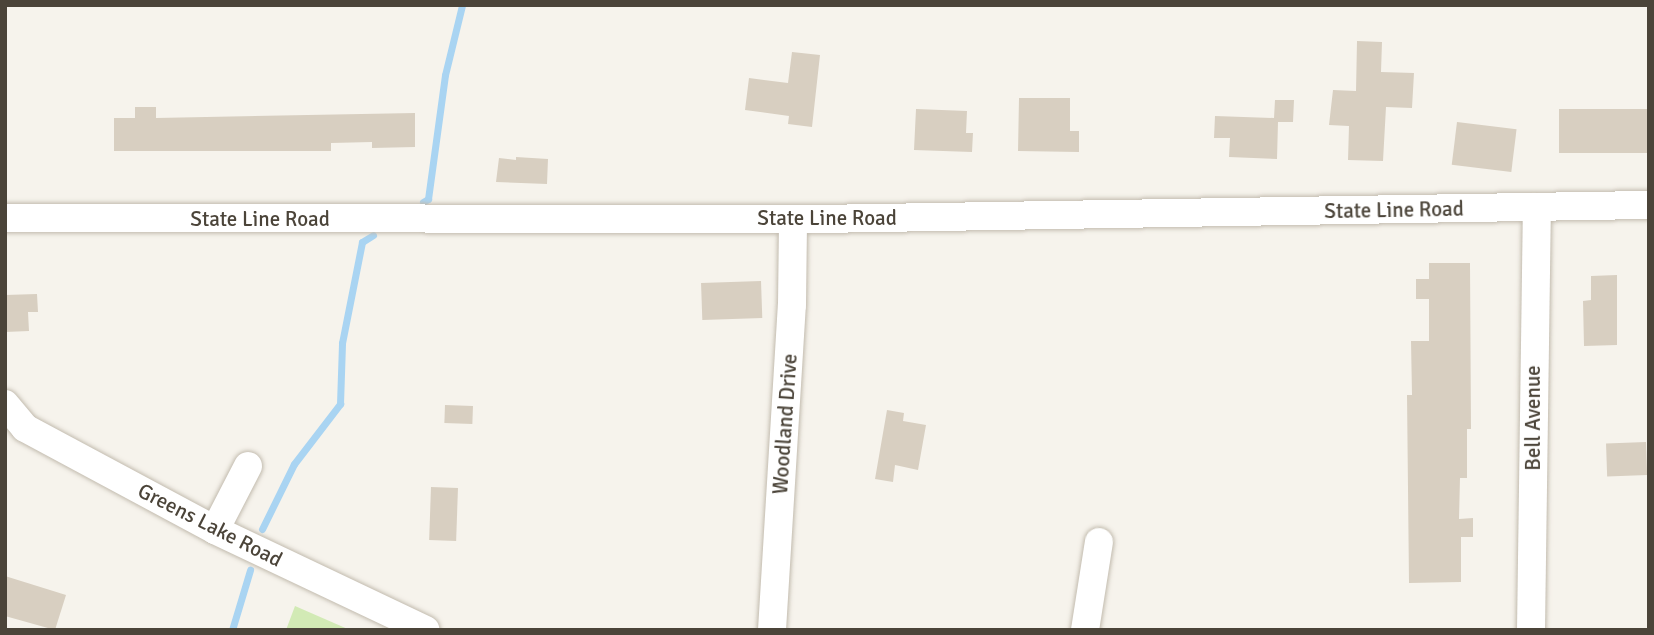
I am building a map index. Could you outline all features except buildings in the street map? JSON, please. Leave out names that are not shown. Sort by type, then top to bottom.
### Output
[{"type":"street","name":"State Line Road","points":[[5,218],[793,219],[1649,205]]},
{"type":"street","name":"Bell Avenue","points":[[1531,630],[1537,207]]},
{"type":"street","name":"Woodland Drive","points":[[772,630],[792,305],[793,219]]},
{"type":"street","name":"Greens Lake Road","points":[[5,404],[24,428],[215,530],[426,630]]},
{"type":"street","points":[[215,530],[248,466]]},
{"type":"street","points":[[1085,630],[1099,542]]},
{"type":"green space","points":[[295,606],[350,630],[286,630]]},
{"type":"waterway","points":[[423,202],[428,199],[445,75],[462,5]]},
{"type":"waterway","points":[[262,529],[294,464],[340,404],[342,343],[362,242],[373,235]]},
{"type":"waterway","points":[[232,630],[250,570]]}]
